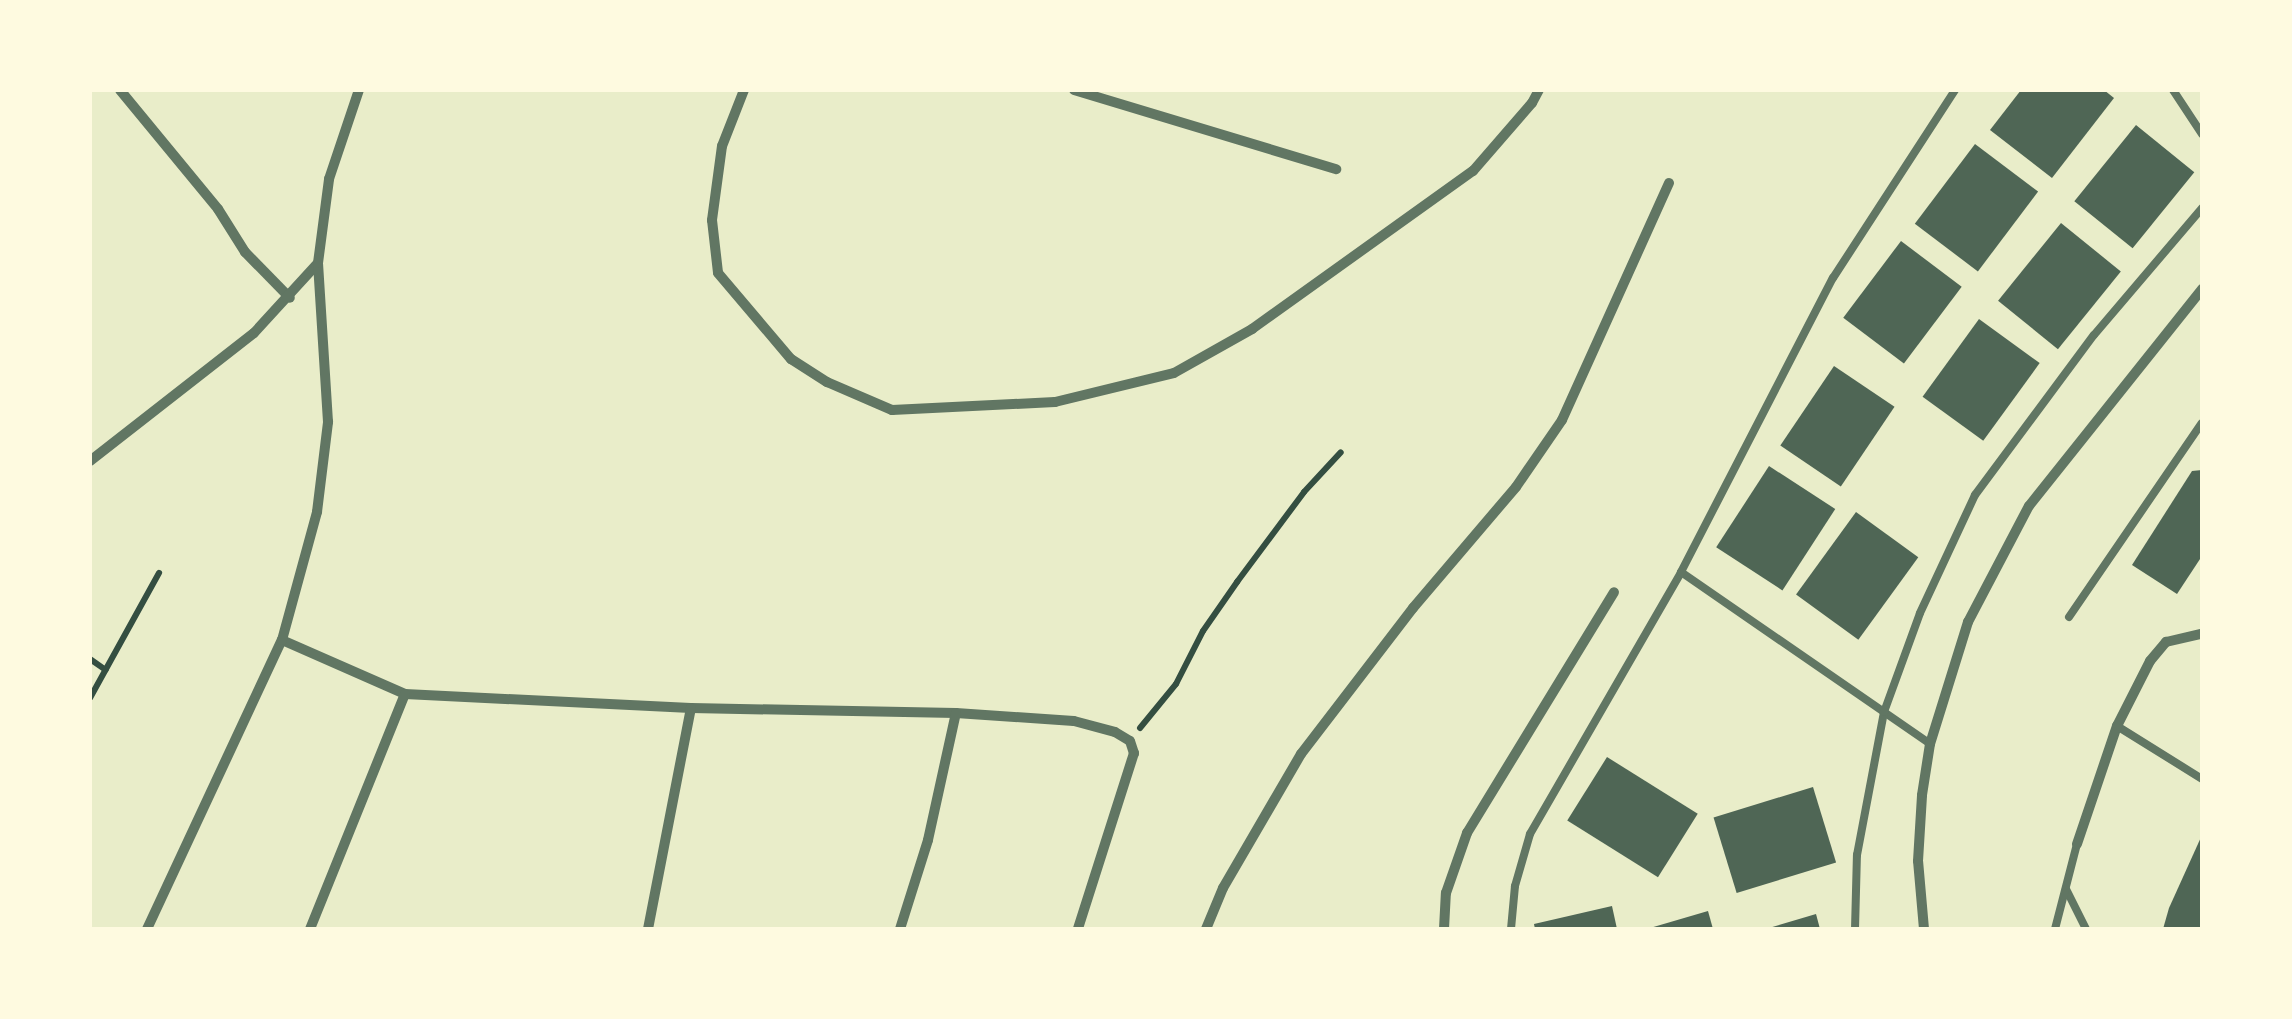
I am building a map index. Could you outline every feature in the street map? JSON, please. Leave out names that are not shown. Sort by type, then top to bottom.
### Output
[{"type":"street","points":[[120,90],[218,209],[245,252],[290,298]]},
{"type":"street","points":[[146,929],[282,640],[316,512],[328,422],[318,263],[330,178],[359,90]]},
{"type":"street","points":[[744,90],[722,146],[712,220],[718,273],[791,359],[828,382],[892,410],[1055,402],[1174,373],[1252,329],[1473,171],[1532,104],[1538,90]]},
{"type":"street","points":[[1074,90],[1336,169]]},
{"type":"street","points":[[1206,929],[1223,888],[1301,754],[1413,608],[1516,487],[1562,420],[1669,183]]},
{"type":"street","points":[[90,461],[254,333],[318,263]]},
{"type":"street","points":[[1924,929],[1918,861],[1930,744],[1968,622],[2029,506],[2202,289]]},
{"type":"street","points":[[1444,929],[1446,893],[1467,832],[1614,592]]},
{"type":"street","points":[[2077,844],[2117,726],[2150,661],[2166,642],[2202,634]]},
{"type":"street","points":[[282,640],[405,694],[690,708],[956,712],[1074,721],[1116,732],[1130,741],[1134,753],[1078,929]]},
{"type":"street","points":[[310,929],[405,694]]},
{"type":"street","points":[[648,929],[690,708]]},
{"type":"street","points":[[900,929],[928,840],[956,712]]},
{"type":"lane","points":[[1511,929],[1515,886],[1530,834],[1680,572],[1833,278],[1955,90]]},
{"type":"lane","points":[[2173,90],[2202,134]]},
{"type":"lane","points":[[1856,929],[1858,856],[1884,712],[1920,613],[1975,495],[2094,335],[2202,208]]},
{"type":"lane","points":[[2069,617],[2202,422]]},
{"type":"lane","points":[[1680,572],[1930,744]]},
{"type":"lane","points":[[2117,726],[2202,779]]},
{"type":"lane","points":[[2056,929],[2077,844]]},
{"type":"lane","points":[[2066,889],[2086,929]]},
{"type":"path","points":[[1130,741],[1176,684],[1202,631],[1237,582],[1341,452]]},
{"type":"path","points":[[90,698],[159,573]]},
{"type":"path","points":[[90,659],[106,670]]},
{"type":"building","points":[[2021,90],[2104,90],[2114,98],[2052,178],[1990,130]]},
{"type":"building","points":[[2136,125],[2194,172],[2133,248],[2074,201]]},
{"type":"building","points":[[1975,144],[2038,192],[1978,271],[1915,224]]},
{"type":"building","points":[[2061,223],[2121,271],[2058,349],[1998,301]]},
{"type":"building","points":[[1901,241],[1962,287],[1904,363],[1843,318]]},
{"type":"building","points":[[1979,319],[2040,363],[1983,441],[1923,397]]},
{"type":"building","points":[[1834,366],[1895,407],[1841,486],[1780,446]]},
{"type":"building","points":[[1769,466],[1835,509],[1782,590],[1716,547]]},
{"type":"building","points":[[2202,470],[2202,556],[2177,594],[2132,565],[2192,471]]},
{"type":"building","points":[[1856,512],[1918,557],[1858,640],[1796,595]]},
{"type":"building","points":[[1607,757],[1698,814],[1658,877],[1567,821]]},
{"type":"building","points":[[1813,787],[1836,863],[1737,893],[1714,817]]},
{"type":"building","points":[[2202,835],[2202,929],[2163,929],[2169,908]]},
{"type":"building","points":[[1612,906],[1617,929],[1535,929],[1534,924]]},
{"type":"building","points":[[1708,911],[1713,929],[1650,928]]},
{"type":"building","points":[[1816,914],[1820,929],[1769,929],[1769,928]]}]
